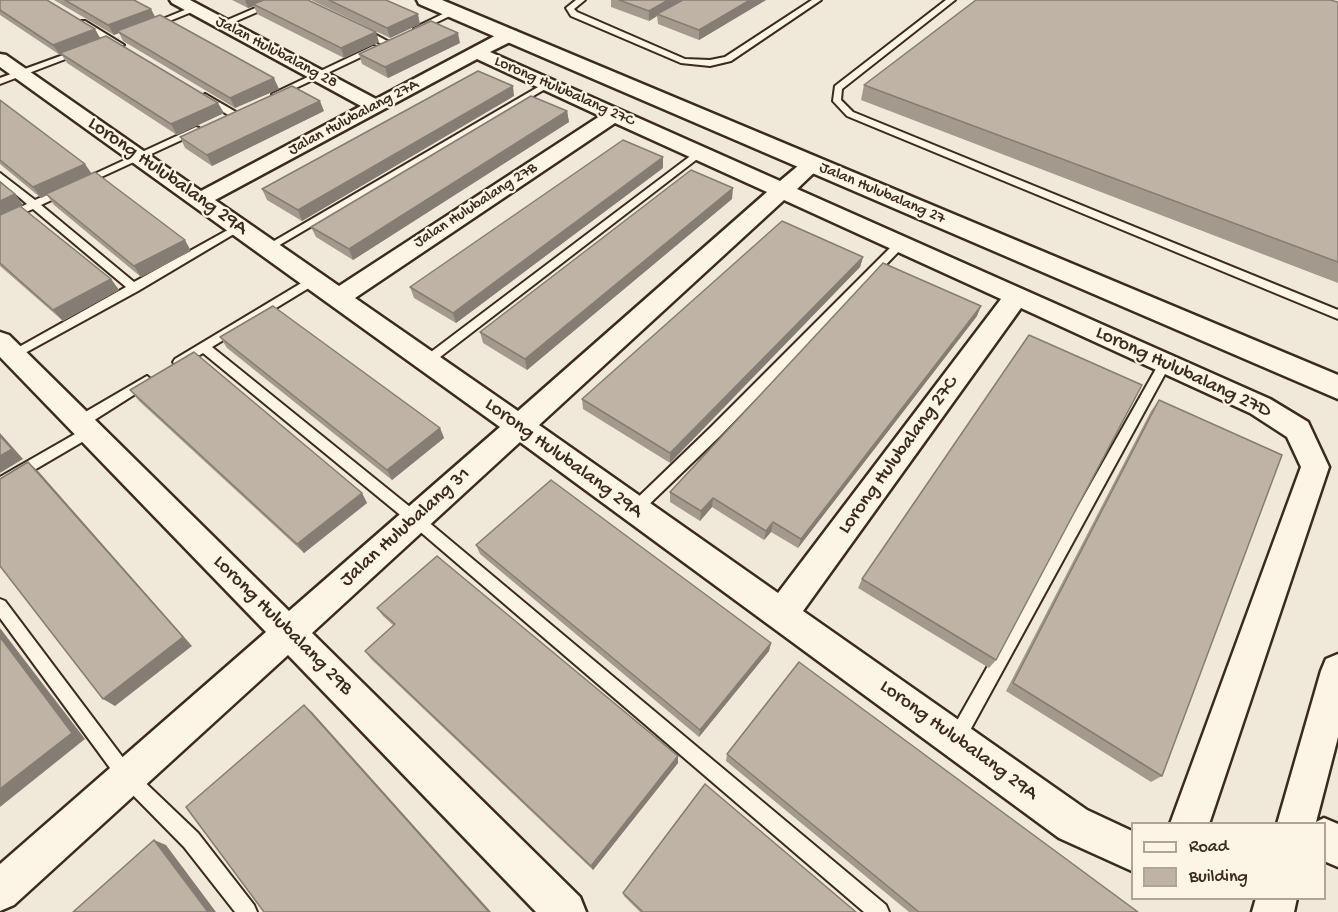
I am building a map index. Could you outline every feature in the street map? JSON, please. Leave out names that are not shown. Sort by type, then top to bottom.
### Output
[{"type":"street","name":"Jalan Hulubalang 28","points":[[178,0],[375,106]]},
{"type":"street","name":"Jalan Hulubalang 27","points":[[426,0],[1338,388]]},
{"type":"street","name":"Jalan Hulubalang 27A","points":[[199,200],[510,35]]},
{"type":"street","name":"Lorong Hulubalang 27C","points":[[477,53],[782,190]]},
{"type":"street","name":"Lorong Hulubalang 29A","points":[[0,59],[10,77],[138,157],[519,426],[1073,824],[1131,851]]},
{"type":"street","name":"Jalan Hulubalang 27B","points":[[338,298],[614,115]]},
{"type":"street","name":"Jalan Hulubalang 31","points":[[0,891],[812,164]]},
{"type":"street","name":"Lorong Hulubalang 27D","points":[[782,190],[1260,406],[1298,430],[1316,467],[1190,822]]},
{"type":"street","name":"Lorong Hulubalang 27C","points":[[782,614],[1016,297]]},
{"type":"street","name":"Lorong Hulubalang 29B","points":[[7,348],[565,912]]},
{"type":"street","points":[[1306,822],[1338,670]]},
{"type":"lane","points":[[222,24],[281,0]]},
{"type":"lane","points":[[581,0],[570,8],[574,14],[684,61],[710,63],[728,59],[817,0]]},
{"type":"lane","points":[[951,0],[838,88],[837,101],[850,114],[1338,315]]},
{"type":"lane","points":[[142,28],[195,9]]},
{"type":"lane","points":[[406,34],[454,12]]},
{"type":"lane","points":[[73,17],[131,52]]},
{"type":"lane","points":[[357,28],[387,43]]},
{"type":"lane","points":[[101,44],[122,36]]},
{"type":"lane","points":[[264,99],[396,38]]},
{"type":"lane","points":[[10,77],[91,48]]},
{"type":"lane","points":[[267,248],[548,85]]},
{"type":"lane","points":[[192,89],[232,114]]},
{"type":"lane","points":[[222,118],[243,109]]},
{"type":"lane","points":[[0,220],[201,128]]},
{"type":"lane","points":[[427,361],[700,153]]},
{"type":"lane","points":[[0,176],[134,288]]},
{"type":"lane","points":[[7,348],[134,288],[239,228]]},
{"type":"lane","points":[[634,510],[716,432],[900,244]]},
{"type":"lane","points":[[0,484],[161,373],[313,280]]},
{"type":"lane","points":[[204,347],[415,519],[879,912]]},
{"type":"lane","points":[[956,739],[1165,363]]},
{"type":"lane","points":[[0,606],[127,777],[191,840],[247,912]]},
{"type":"building","points":[[0,0],[47,0],[95,29],[53,45],[0,10]]},
{"type":"building","points":[[65,0],[134,0],[151,9],[108,25]]},
{"type":"building","points":[[264,0],[308,0],[376,32],[341,48],[253,4]]},
{"type":"building","points":[[329,0],[386,0],[418,14],[387,28]]},
{"type":"building","points":[[619,0],[668,0],[649,11]]},
{"type":"building","points":[[683,0],[750,0],[699,30],[657,14]]},
{"type":"building","points":[[976,0],[1330,0],[1338,2],[1338,262],[864,85]]},
{"type":"building","points":[[160,15],[274,78],[230,98],[117,31]]},
{"type":"building","points":[[431,21],[458,33],[385,67],[359,54]]},
{"type":"building","points":[[106,36],[218,103],[171,124],[60,53]]},
{"type":"building","points":[[478,71],[513,86],[298,210],[262,189]]},
{"type":"building","points":[[292,86],[320,101],[207,155],[180,137]]},
{"type":"building","points":[[531,96],[567,111],[349,249],[311,227]]},
{"type":"building","points":[[0,100],[85,164],[33,187],[0,160]]},
{"type":"building","points":[[623,140],[663,157],[453,313],[410,287]]},
{"type":"building","points":[[691,170],[733,188],[525,359],[480,332]]},
{"type":"building","points":[[95,172],[185,240],[134,266],[46,194]]},
{"type":"building","points":[[0,182],[15,194],[0,201]]},
{"type":"building","points":[[20,206],[111,279],[53,310],[0,263],[0,215]]},
{"type":"building","points":[[782,221],[863,257],[670,453],[582,399]]},
{"type":"building","points":[[883,263],[981,306],[801,539],[773,522],[766,531],[713,498],[701,511],[670,492]]},
{"type":"building","points":[[273,306],[440,428],[387,470],[220,337]]},
{"type":"building","points":[[1029,335],[1142,385],[996,660],[862,579]]},
{"type":"building","points":[[194,352],[362,493],[297,544],[130,390]]},
{"type":"building","points":[[1159,400],[1282,455],[1162,776],[1013,683]]},
{"type":"building","points":[[0,436],[12,449],[0,456]]},
{"type":"building","points":[[28,462],[183,637],[103,699],[0,566],[0,479]]},
{"type":"building","points":[[551,480],[771,643],[700,730],[476,545]]},
{"type":"building","points":[[437,556],[678,756],[591,866],[365,651],[395,624],[377,608]]},
{"type":"building","points":[[0,637],[72,733],[0,789]]},
{"type":"building","points":[[799,662],[1138,912],[919,912],[727,754]]},
{"type":"building","points":[[304,705],[489,912],[264,912],[186,807]]},
{"type":"building","points":[[705,784],[856,912],[643,912],[623,893]]},
{"type":"building","points":[[154,840],[208,912],[73,912]]}]
